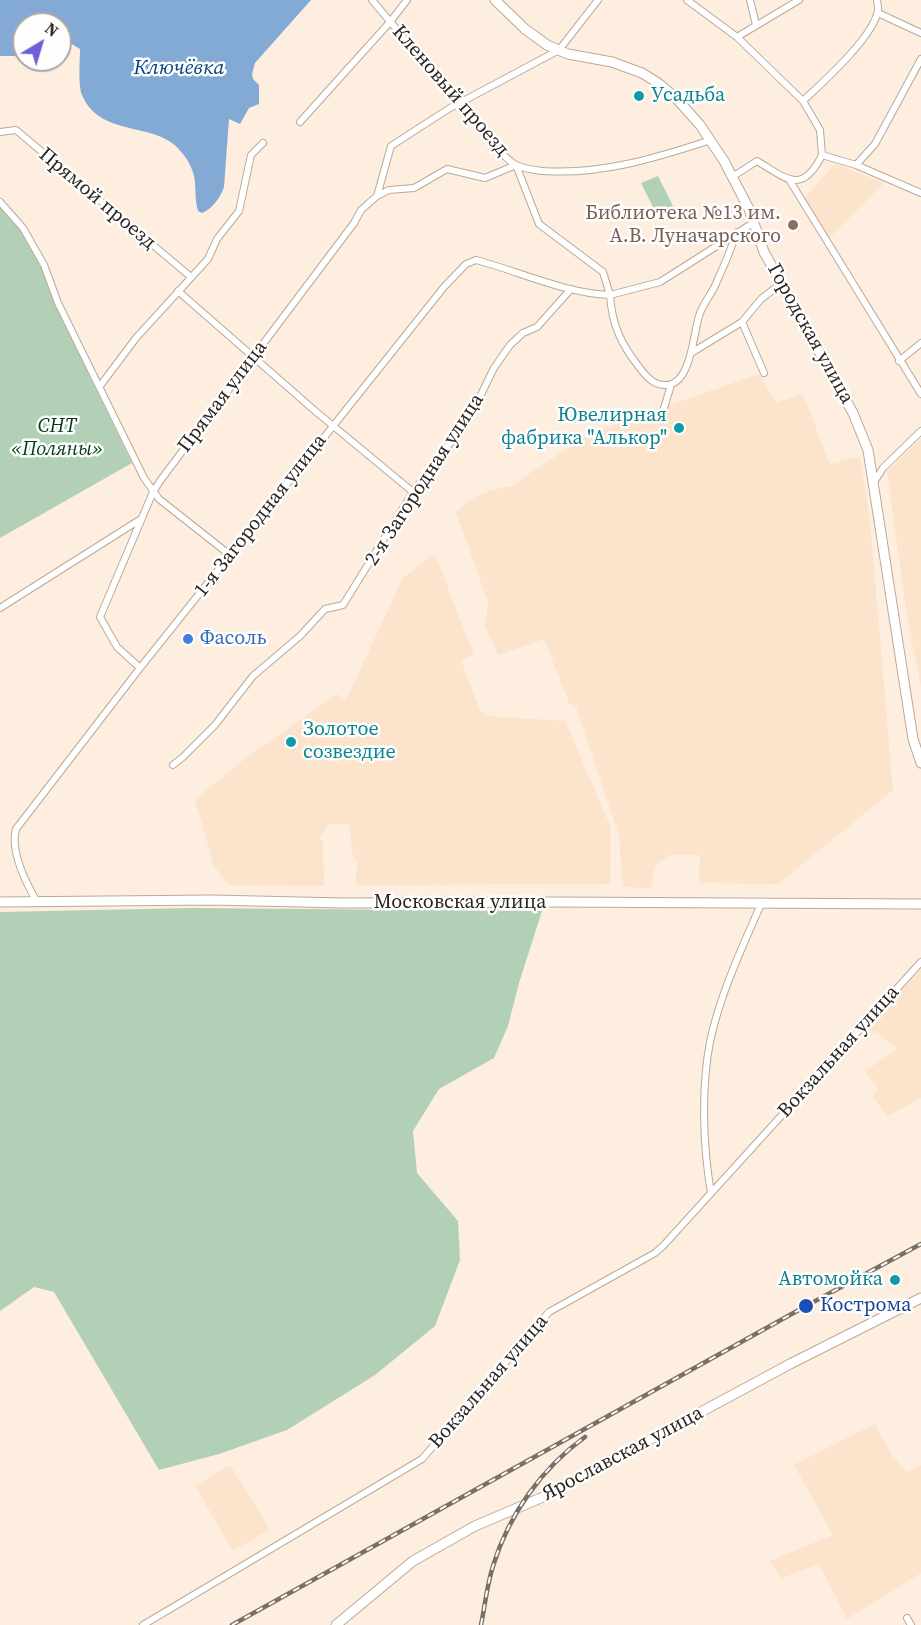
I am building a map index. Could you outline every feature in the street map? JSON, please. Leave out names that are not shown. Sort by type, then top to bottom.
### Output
[{"type":"main road","name":"Городская улица","points":[[495,0],[540,41],[568,54],[612,62],[642,73],[675,96],[711,140],[732,177],[749,208],[764,252],[783,282],[853,413],[868,450],[913,739],[921,763]]},
{"type":"main road","name":"Московская улица","points":[[0,902],[213,900],[343,903],[921,904]]},
{"type":"main road","name":"Ярославская улица","points":[[336,1625],[413,1561],[475,1526],[543,1497],[790,1364],[921,1298]]},
{"type":"street","name":"Кленовый проезд","points":[[372,0],[498,150],[516,165],[532,170],[584,171],[651,159],[711,140]]},
{"type":"street","points":[[300,122],[407,0]]},
{"type":"street","points":[[377,196],[391,146],[460,103],[559,50],[597,0]]},
{"type":"street","points":[[687,0],[737,37],[803,101],[820,130],[822,155],[811,173],[802,180],[790,181]]},
{"type":"street","points":[[750,0],[756,25]]},
{"type":"street","points":[[803,101],[838,68],[871,29],[878,13],[877,0]]},
{"type":"street","points":[[737,37],[795,1]]},
{"type":"street","points":[[878,13],[921,33]]},
{"type":"street","points":[[856,165],[875,144],[921,59]]},
{"type":"street","name":"Прямой проезд","points":[[0,132],[16,130],[190,277]]},
{"type":"street","points":[[100,386],[136,338],[208,259],[217,239],[239,211],[251,155],[263,142]]},
{"type":"street","points":[[822,155],[856,165],[921,193]]},
{"type":"street","points":[[732,177],[757,161],[790,181],[921,394]]},
{"type":"street","points":[[377,196],[389,190],[414,188],[447,169],[485,177],[516,165],[538,224],[566,242],[603,272],[610,295],[614,324],[626,348],[648,377],[660,385],[671,385],[682,377],[691,353],[699,315],[727,262],[737,232]]},
{"type":"street","name":"Прямая улица","points":[[140,668],[117,646],[100,617],[153,492],[354,224],[361,210],[377,196]]},
{"type":"street","points":[[0,202],[23,228],[44,265],[58,303],[139,470],[153,492],[177,514],[230,555]]},
{"type":"street","points":[[610,295],[660,282],[753,223]]},
{"type":"street","name":"1-я Загородная улица","points":[[37,902],[19,863],[14,834],[16,829],[140,668],[444,287],[466,264],[476,260],[571,289],[610,295]]},
{"type":"street","points":[[691,353],[742,322],[761,299],[783,282]]},
{"type":"street","name":"2-я Загородная улица","points":[[173,765],[215,725],[253,676],[300,636],[325,609],[343,605],[413,492],[470,417],[494,368],[510,345],[523,333],[537,327],[571,289]]},
{"type":"street","points":[[178,291],[333,426],[413,492]]},
{"type":"street","points":[[742,322],[764,373]]},
{"type":"street","points":[[899,361],[921,343]]},
{"type":"street","points":[[661,418],[671,385]]},
{"type":"street","points":[[874,482],[883,468],[921,431]]},
{"type":"street","points":[[0,609],[141,519]]},
{"type":"street","points":[[711,1193],[707,1172],[705,1093],[710,1041],[740,949],[761,904]]},
{"type":"street","name":"Вокзальная улица","points":[[143,1625],[422,1459],[549,1312],[655,1253],[921,962]]},
{"type":"street","points":[[907,1618],[911,1625]]},
{"type":"shaded area","points":[[835,164],[884,183],[829,238],[804,198]]},
{"type":"shaded area","points":[[759,374],[776,403],[803,394],[830,464],[860,456],[870,522],[893,790],[778,884],[699,883],[700,855],[669,855],[657,864],[651,888],[623,887],[619,836],[576,707],[569,703],[544,639],[498,655],[485,626],[488,602],[456,512],[471,499],[489,491],[515,485],[583,438],[618,423]]},
{"type":"shaded area","points":[[921,438],[921,688],[907,616],[887,472]]},
{"type":"shaded area","points":[[432,555],[436,557],[474,655],[461,660],[480,711],[487,716],[565,721],[610,825],[610,884],[356,885],[357,859],[353,857],[349,824],[328,824],[319,837],[323,841],[324,886],[229,885],[214,866],[195,800],[242,761],[337,694],[345,702],[403,578]]},
{"type":"shaded area","points":[[921,969],[921,1098],[888,1116],[872,1096],[879,1090],[865,1071],[898,1049],[870,1030],[889,1004]]},
{"type":"shaded area","points":[[875,1424],[891,1454],[907,1472],[921,1465],[921,1573],[847,1619],[819,1564],[782,1578],[770,1561],[833,1535],[794,1465]]},
{"type":"shaded area","points":[[230,1465],[270,1529],[233,1551],[195,1486]]},
{"type":"green space","points":[[658,176],[673,206],[656,213],[641,183]]},
{"type":"green space","name":"СНТ «Поляны»","points":[[0,205],[23,232],[42,265],[70,336],[132,463],[0,538]]},
{"type":"green space","points":[[192,908],[542,911],[508,1026],[494,1058],[439,1089],[413,1131],[417,1173],[458,1221],[460,1260],[435,1326],[375,1375],[287,1430],[219,1454],[159,1470],[54,1292],[34,1287],[0,1311],[0,912]]},
{"type":"water","name":"Ключёвка","points":[[0,0],[311,0],[255,63],[252,74],[253,79],[259,85],[259,104],[249,108],[240,124],[229,119],[224,187],[216,202],[202,213],[198,211],[194,176],[189,162],[173,143],[160,136],[116,124],[102,118],[91,109],[81,91],[80,49],[72,44],[72,12],[12,12],[12,56],[0,56]]},
{"type":"railway","points":[[232,1625],[921,1244]]},
{"type":"railway","points":[[481,1625],[493,1566],[508,1528],[541,1478],[569,1449],[585,1437]]},
{"type":"place","name":"Усадьба","points":[[639,96]]},
{"type":"place","name":"Библиотека №13 им. А.В. Луначарского","points":[[793,225]]},
{"type":"place","name":"Ювелирная фабрика \"Алькор\"","points":[[679,428]]},
{"type":"place","name":"Фасоль","points":[[188,639]]},
{"type":"place","name":"Золотое созвездие","points":[[291,742]]},
{"type":"place","name":"Автомойка","points":[[895,1280]]},
{"type":"place","name":"Кострома","points":[[806,1306]]}]
